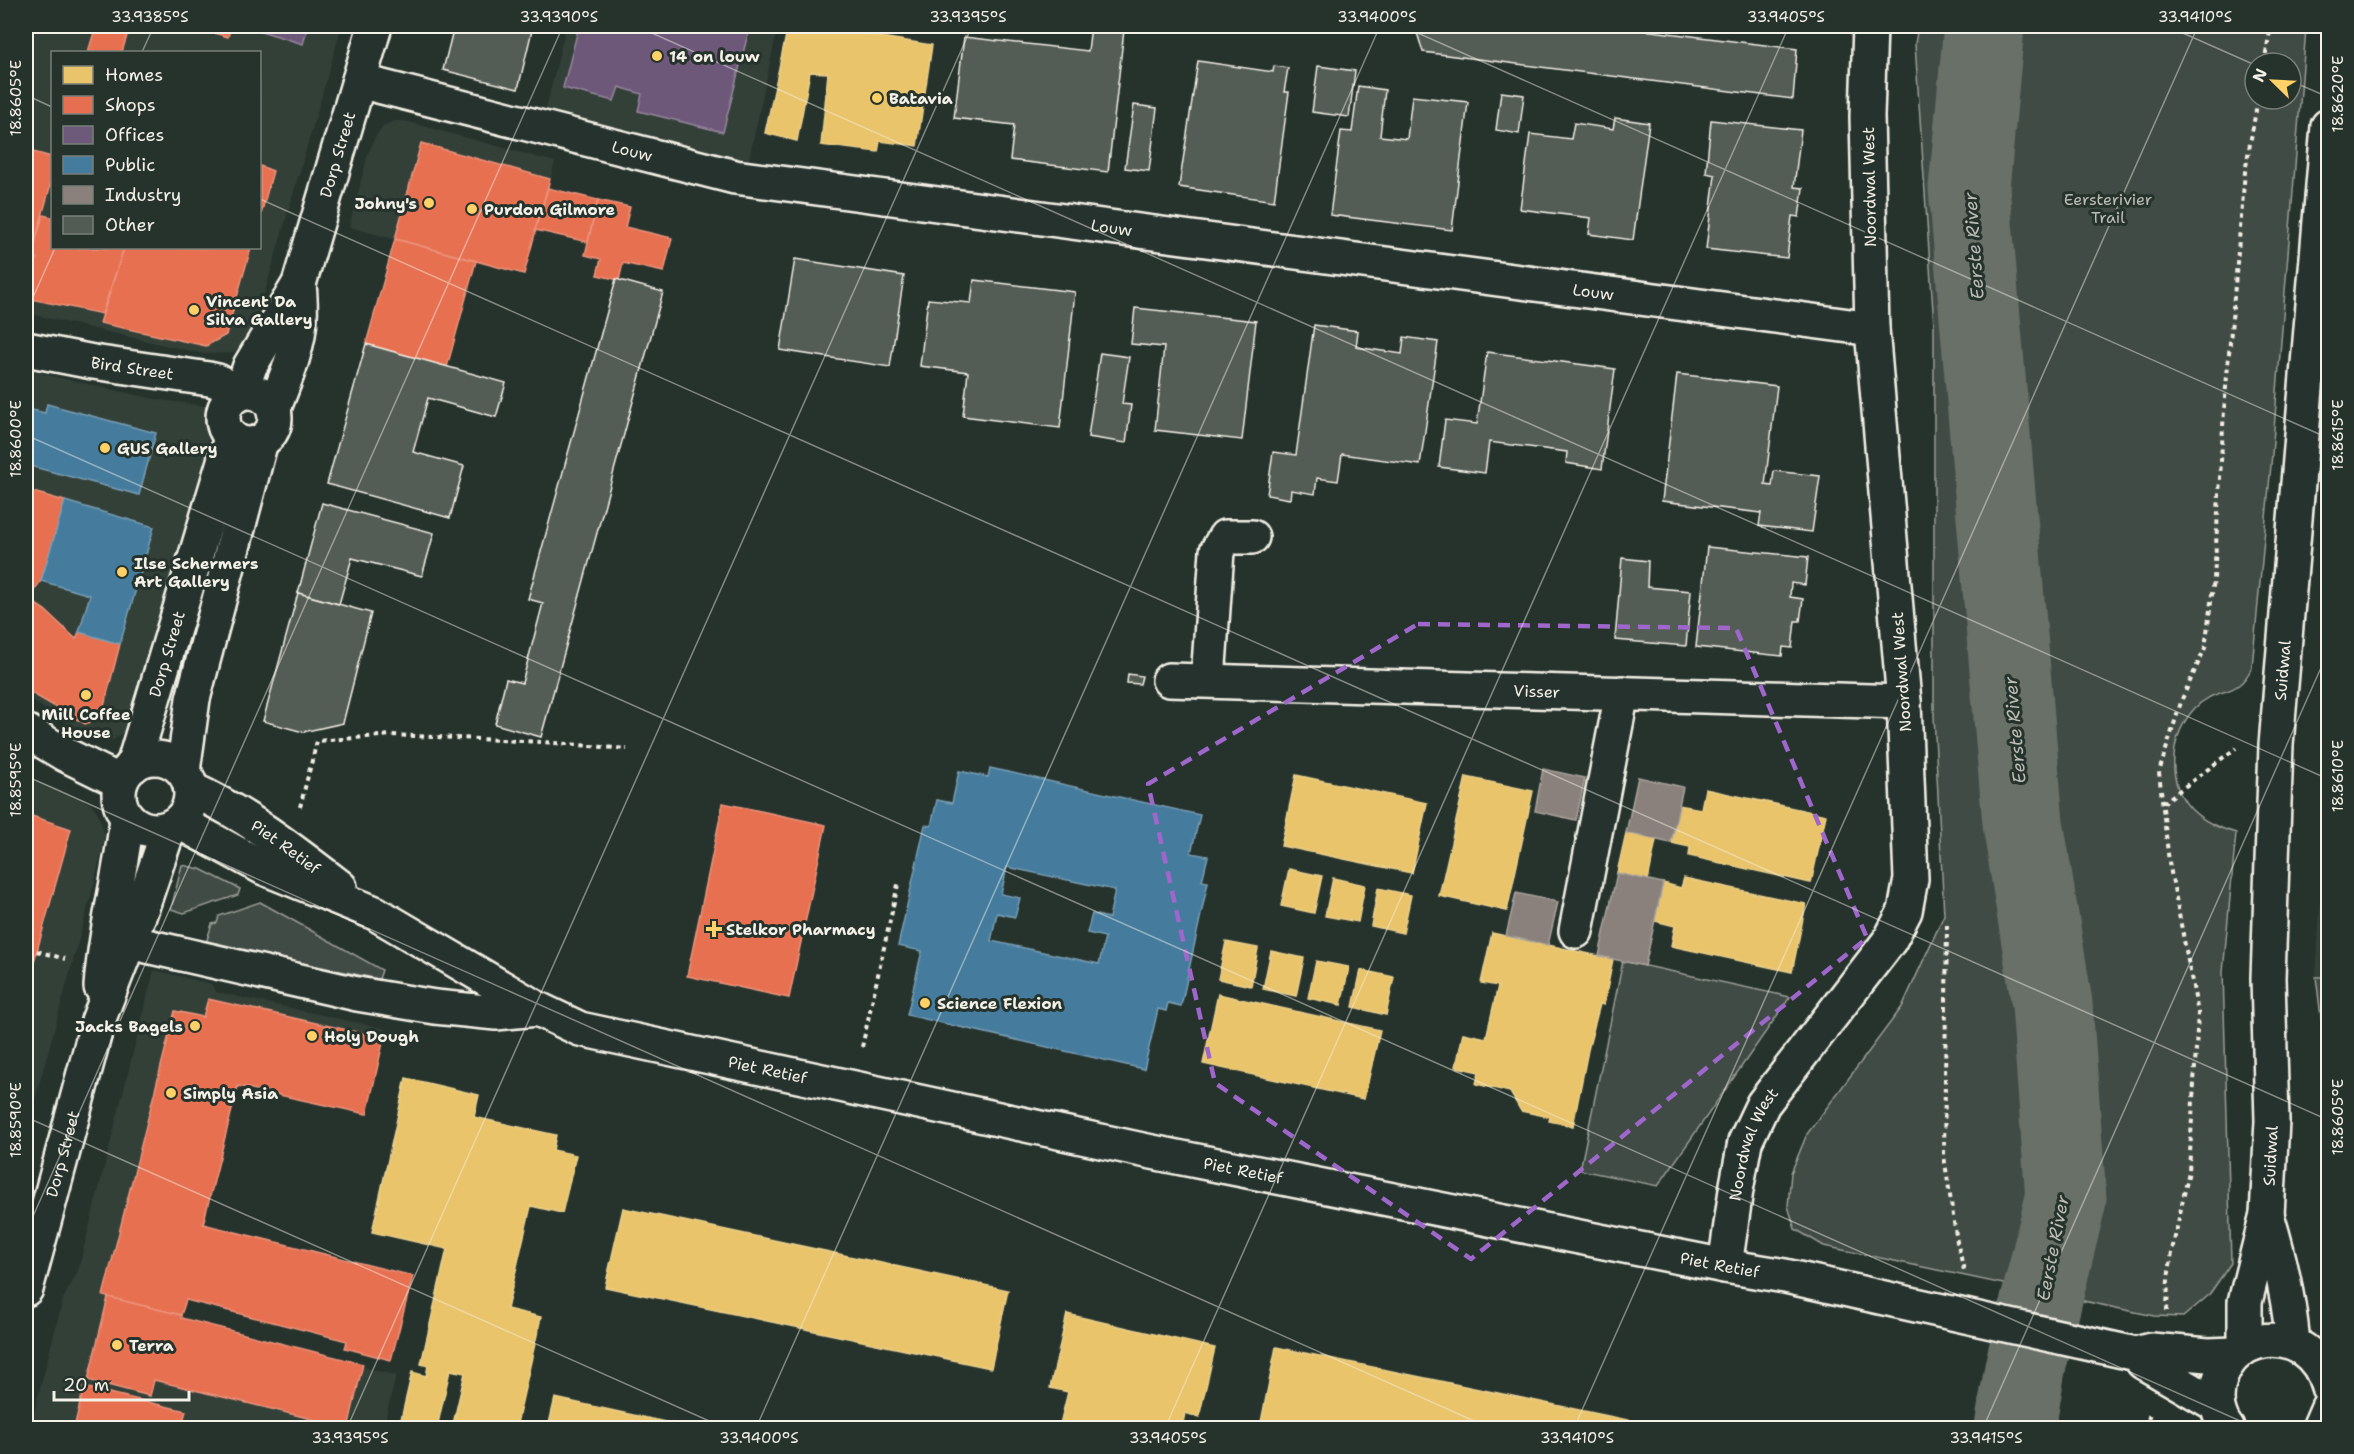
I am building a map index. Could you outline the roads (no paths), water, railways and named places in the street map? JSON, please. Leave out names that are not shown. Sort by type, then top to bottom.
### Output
[{"type":"street","name":"Dorp Street","points":[[238,394],[250,366],[299,284],[375,26]]},
{"type":"street","name":"Noordwal West","points":[[1725,1266],[1745,1142],[1763,1104],[1890,939],[1905,911],[1911,879],[1904,702],[1872,329],[1863,26]]},
{"type":"street","name":"Louw","points":[[359,81],[735,177],[1872,329]]},
{"type":"street","name":"Suidwal","points":[[2240,1350],[2245,1302],[2267,1215],[2272,1121],[2268,978],[2276,745],[2328,126]]},
{"type":"street","name":"Dorp Street","points":[[274,408],[294,352],[300,316],[299,284]]},
{"type":"street","name":"Bird Street","points":[[26,349],[93,362],[209,379],[218,381],[238,394]]},
{"type":"street","points":[[253,392],[262,395],[274,408],[275,416],[272,430],[246,439],[223,424],[222,415],[224,407],[238,394],[253,392]]},
{"type":"street","name":"Dorp Street","points":[[127,774],[246,439]]},
{"type":"street","points":[[187,780],[164,759],[142,760],[127,774],[119,795],[127,818],[146,830],[157,831],[174,825],[187,813],[191,801],[187,780],[193,699],[246,439]]},
{"type":"street","points":[[1208,680],[1217,551],[1225,537],[1252,537]]},
{"type":"street","name":"Visser","points":[[1168,680],[1904,702]]},
{"type":"street","points":[[1576,931],[1622,693]]},
{"type":"street","points":[[26,731],[66,755],[127,774]]},
{"type":"street","name":"Piet Retief","points":[[187,780],[257,825],[375,914],[538,1008],[580,1029],[1197,1161],[1785,1276],[2136,1354],[2151,1350],[2208,1355],[2240,1350],[2261,1341],[2277,1339],[2293,1343]]},
{"type":"street","name":"Dorp Street","points":[[98,1021],[104,943],[124,850],[127,818]]},
{"type":"street","name":"Dorp Street","points":[[26,1289],[98,1021],[174,825]]},
{"type":"street","name":"Piet Retief","points":[[174,825],[264,868],[375,914]]},
{"type":"street","points":[[129,942],[357,994],[435,1007],[496,1013],[538,1008]]},
{"type":"street","name":"Suidwal","points":[[2267,1215],[2281,1261],[2293,1343]]},
{"type":"street","points":[[2293,1343],[2307,1350],[2318,1361],[2326,1375],[2328,1387]]},
{"type":"street","points":[[2222,1417],[2218,1386],[2224,1368],[2240,1350]]},
{"type":"street","name":"Piet Retief","points":[[2136,1354],[2143,1362],[2222,1417]]},
{"type":"street","points":[[2319,1428],[2328,1407]]},
{"type":"waterway","name":"Eerste River","points":[[1984,26],[1969,188],[2023,823],[2052,1004],[2066,1199],[2025,1368],[2015,1428]]},
{"type":"place","name":"14 on louw","points":[[657,56]]},
{"type":"place","name":"Batavia","points":[[877,98]]},
{"type":"place","name":"Johny's","points":[[429,203]]},
{"type":"place","name":"Purdon Gilmore","points":[[472,209]]},
{"type":"place","name":"Vincent Da Silva Gallery","points":[[194,310]]},
{"type":"place","name":"GUS Gallery","points":[[105,448]]},
{"type":"place","name":"Ilse Schermers Art Gallery","points":[[122,572]]},
{"type":"place","name":"Mill Coffee House","points":[[86,695]]},
{"type":"place","name":"Stelkor Pharmacy","points":[[714,929]]},
{"type":"place","name":"Science Flexion","points":[[925,1003]]},
{"type":"place","name":"Jacks Bagels","points":[[195,1026]]},
{"type":"place","name":"Holy Dough","points":[[312,1036]]},
{"type":"place","name":"Simply Asia","points":[[171,1093]]},
{"type":"place","name":"Terra","points":[[117,1345]]},
{"type":"park label","name":"Eersterivier Trail","points":[[2108,208]]}]
